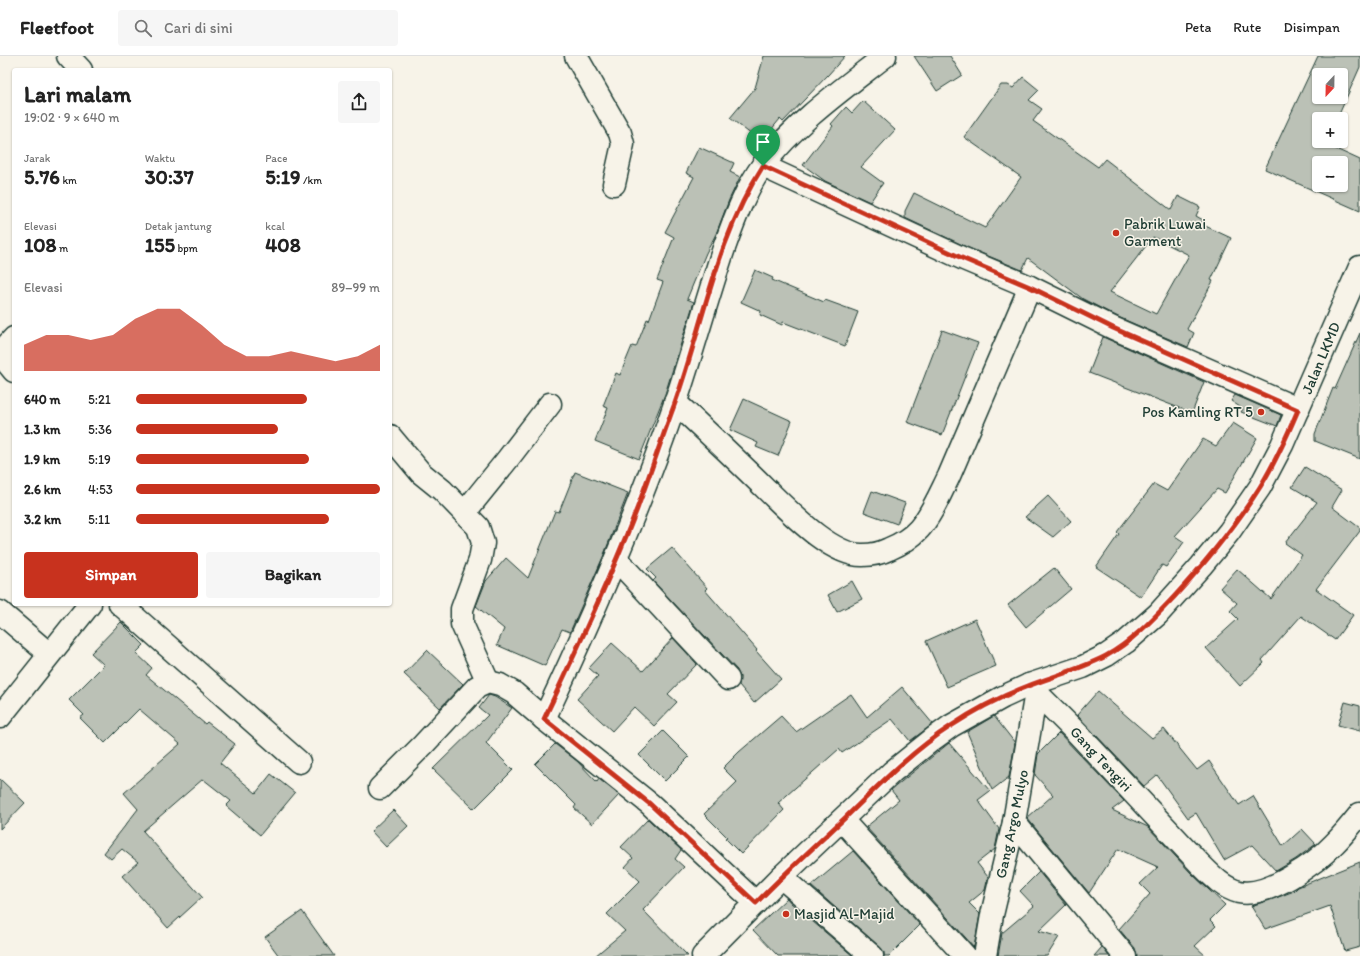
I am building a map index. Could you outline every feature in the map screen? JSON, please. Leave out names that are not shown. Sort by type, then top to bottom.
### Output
[{"type":"street","points":[[68,56],[79,68]]},
{"type":"street","points":[[576,56],[620,133],[623,144],[614,184]]},
{"type":"street","points":[[544,719],[578,646],[637,508],[675,402],[715,274],[740,205],[763,166],[786,139],[806,120],[885,56]]},
{"type":"street","points":[[763,166],[964,259],[1030,287],[1113,328],[1298,410]]},
{"type":"street","name":"Jalan LKMD","points":[[702,956],[781,877],[892,772],[951,726],[1002,697],[1033,688],[1108,655],[1126,642],[1158,614],[1201,566],[1245,510],[1271,467],[1298,410],[1360,267]]},
{"type":"street","points":[[675,402],[800,522],[826,541],[841,550],[862,556],[884,551],[909,538],[927,518],[937,500],[949,476],[1030,287]]},
{"type":"street","points":[[12,340],[0,354],[12,368]]},
{"type":"street","points":[[465,512],[550,404]]},
{"type":"street","points":[[392,438],[421,472],[465,512],[478,527],[483,543],[480,560],[462,609],[462,624],[488,682]]},
{"type":"street","points":[[616,559],[728,679]]},
{"type":"street","points":[[0,717],[88,606]]},
{"type":"street","points":[[122,606],[299,762]]},
{"type":"street","points":[[0,612],[49,654]]},
{"type":"street","points":[[380,788],[423,745],[477,687],[488,682],[500,685],[514,693],[650,804],[756,903]]},
{"type":"street","name":"Gang Argo Mulyo","points":[[985,956],[992,915],[1014,822],[1033,688]]},
{"type":"street","name":"Gang Tengiri","points":[[1033,688],[1200,864],[1226,886],[1239,892],[1255,892],[1273,887],[1311,864],[1334,845],[1360,814]]},
{"type":"street","points":[[842,820],[965,956]]},
{"type":"street","points":[[1014,822],[1125,956]]},
{"type":"street","points":[[781,877],[872,956]]},
{"type":"building","points":[[764,56],[845,56],[783,122],[780,119],[761,142],[730,118],[755,88]]},
{"type":"building","points":[[914,56],[950,56],[962,75],[937,91]]},
{"type":"building","points":[[1318,56],[1360,56],[1360,67],[1348,94],[1348,68],[1312,68]]},
{"type":"building","points":[[1312,69],[1312,104],[1344,104],[1340,112],[1312,112],[1312,148],[1334,148],[1360,160],[1360,211],[1317,192],[1348,192],[1348,156],[1312,156],[1312,190],[1265,169]]},
{"type":"building","points":[[1023,77],[1039,90],[1029,100],[1042,109],[1033,121],[1098,167],[1105,159],[1171,210],[1178,196],[1200,207],[1196,216],[1203,220],[1201,224],[1231,238],[1211,280],[1213,281],[1187,329],[1194,333],[1188,347],[1118,317],[1083,299],[1028,258],[1022,270],[969,248],[905,218],[905,211],[914,193],[985,228],[1021,177],[964,137],[1001,85],[1008,85],[1013,88]],"holes":[[[1153,237],[1189,255],[1156,314],[1110,292]]]},
{"type":"building","points":[[863,101],[895,130],[861,167],[883,183],[870,202],[825,181],[803,165],[833,126],[831,124],[846,107],[852,113]]},
{"type":"building","points":[[699,147],[734,163],[730,172],[740,177],[687,299],[694,302],[665,394],[639,459],[595,441],[608,408],[603,406],[616,373],[620,375],[632,346],[636,347],[647,319],[649,320],[663,282],[657,280],[674,237],[665,232],[694,177],[686,173]]},
{"type":"building","points":[[755,270],[773,278],[772,280],[824,302],[825,300],[858,312],[845,346],[783,322],[782,325],[760,315],[761,311],[741,302]]},
{"type":"building","points":[[942,330],[978,343],[942,435],[907,422]]},
{"type":"building","points":[[1360,333],[1360,459],[1315,441],[1315,434],[1333,388],[1335,389]]},
{"type":"building","points":[[1103,337],[1204,382],[1192,413],[1089,373]]},
{"type":"building","points":[[1235,395],[1281,415],[1277,426],[1241,412],[1243,409],[1231,401]]},
{"type":"building","points":[[744,399],[792,421],[778,456],[756,447],[758,443],[730,430]]},
{"type":"building","points":[[1233,423],[1257,438],[1225,493],[1217,489],[1175,536],[1184,542],[1166,567],[1162,565],[1141,597],[1096,567],[1119,534],[1117,532],[1154,484],[1167,491],[1203,439],[1216,446]]},
{"type":"building","points":[[1305,467],[1342,490],[1332,507],[1360,528],[1360,531],[1316,589],[1353,615],[1335,640],[1301,616],[1262,660],[1264,663],[1240,686],[1206,648],[1238,619],[1230,611],[1237,603],[1220,588],[1237,569],[1271,599],[1302,555],[1285,543],[1317,502],[1292,487]]},
{"type":"building","points":[[575,472],[628,493],[603,557],[570,632],[562,629],[545,666],[497,645],[504,629],[476,606],[486,581],[506,558],[528,578],[555,511],[559,512]]},
{"type":"building","points":[[872,491],[905,503],[897,524],[864,512]]},
{"type":"building","points":[[1048,496],[1071,521],[1053,537],[1025,517]]},
{"type":"building","points":[[672,548],[707,588],[705,590],[781,679],[754,703],[739,685],[740,677],[737,670],[653,581],[656,578],[647,569]]},
{"type":"building","points":[[1054,568],[1071,589],[1026,627],[1008,605]]},
{"type":"building","points":[[852,581],[862,599],[837,612],[828,595]]},
{"type":"building","points":[[975,619],[996,666],[947,687],[926,641]]},
{"type":"building","points":[[121,622],[144,645],[136,653],[152,668],[146,675],[205,724],[207,722],[235,744],[220,763],[256,793],[271,774],[295,793],[260,835],[226,806],[231,801],[203,779],[143,831],[202,897],[168,928],[122,876],[138,862],[122,849],[111,859],[104,853],[138,809],[124,793],[180,744],[139,709],[105,743],[80,718],[84,715],[69,700],[104,665],[91,653]]},
{"type":"building","points":[[673,638],[697,664],[668,694],[677,702],[654,726],[634,707],[612,731],[577,699],[598,676],[589,668],[612,643],[643,671]]},
{"type":"building","points":[[427,650],[463,684],[440,708],[404,674]]},
{"type":"building","points":[[902,687],[933,724],[910,741],[892,719],[842,753],[839,749],[778,803],[784,810],[741,854],[725,838],[727,837],[704,814],[737,782],[723,768],[739,752],[781,716],[796,732],[851,694],[867,717]]},
{"type":"building","points":[[1098,691],[1152,738],[1164,729],[1197,770],[1209,761],[1239,805],[1253,796],[1283,846],[1302,829],[1316,844],[1296,859],[1276,871],[1252,845],[1224,860],[1196,813],[1188,818],[1157,775],[1144,786],[1077,715]]},
{"type":"building","points":[[489,695],[495,697],[512,708],[486,743],[513,770],[474,809],[433,769],[488,715],[479,708]]},
{"type":"building","points":[[1345,702],[1360,706],[1360,731],[1338,725]]},
{"type":"building","points":[[994,716],[1015,743],[1009,777],[992,790],[967,732]]},
{"type":"building","points":[[663,731],[689,757],[665,781],[639,755]]},
{"type":"building","points":[[1059,733],[1124,801],[1112,810],[1148,827],[1191,873],[1225,905],[1210,920],[1216,926],[1195,946],[1206,956],[1137,956],[1135,948],[1119,929],[1150,894],[1140,884],[1158,867],[1118,849],[1089,893],[1027,818],[1053,795],[1035,775],[1038,754]]},
{"type":"building","points":[[949,743],[990,791],[978,800],[999,829],[995,849],[977,863],[988,877],[985,890],[969,903],[980,914],[974,947],[866,827],[899,800],[891,790]]},
{"type":"building","points":[[555,744],[577,761],[597,782],[599,779],[619,795],[592,824],[574,808],[576,805],[535,764]]},
{"type":"building","points":[[0,779],[25,803],[0,829]]},
{"type":"building","points":[[393,810],[408,826],[386,847],[371,831]]},
{"type":"building","points":[[648,819],[681,850],[675,859],[684,867],[643,910],[688,956],[595,956],[625,931],[607,914],[640,881],[625,867],[633,858],[621,847]]},
{"type":"building","points":[[853,851],[920,925],[889,956],[884,956],[884,952],[880,947],[811,886]]},
{"type":"building","points":[[1360,862],[1360,947],[1345,951],[1330,906],[1265,929],[1251,906],[1294,891],[1298,887]]},
{"type":"building","points":[[1039,872],[1066,905],[1039,931],[1059,937],[1047,956],[998,956],[1002,933],[1034,906],[1020,891]]},
{"type":"building","name":"Masjid Al-Majid","points":[[787,898],[853,956],[778,956],[753,930]]},
{"type":"building","points":[[302,911],[334,956],[279,956],[265,937]]},
{"type":"building","points":[[1102,947],[1109,956],[1094,956]]},
{"type":"place","name":"Pabrik Luwai Garment","points":[[1116,233]]},
{"type":"place","name":"Pos Kamling RT 5","points":[[1261,412]]},
{"type":"place","name":"Masjid Al-Majid","points":[[786,914]]},
{"type":"route","points":[[763,166],[964,259],[1030,287],[1113,328],[1298,410],[1271,467],[1245,510],[1229,532],[1182,588],[1143,628],[1108,655],[1083,667],[1029,685],[1002,697],[976,710],[951,726],[892,772],[781,877],[756,903],[650,804],[544,719],[578,646],[637,508],[675,402],[715,274],[740,205],[763,166]]}]
